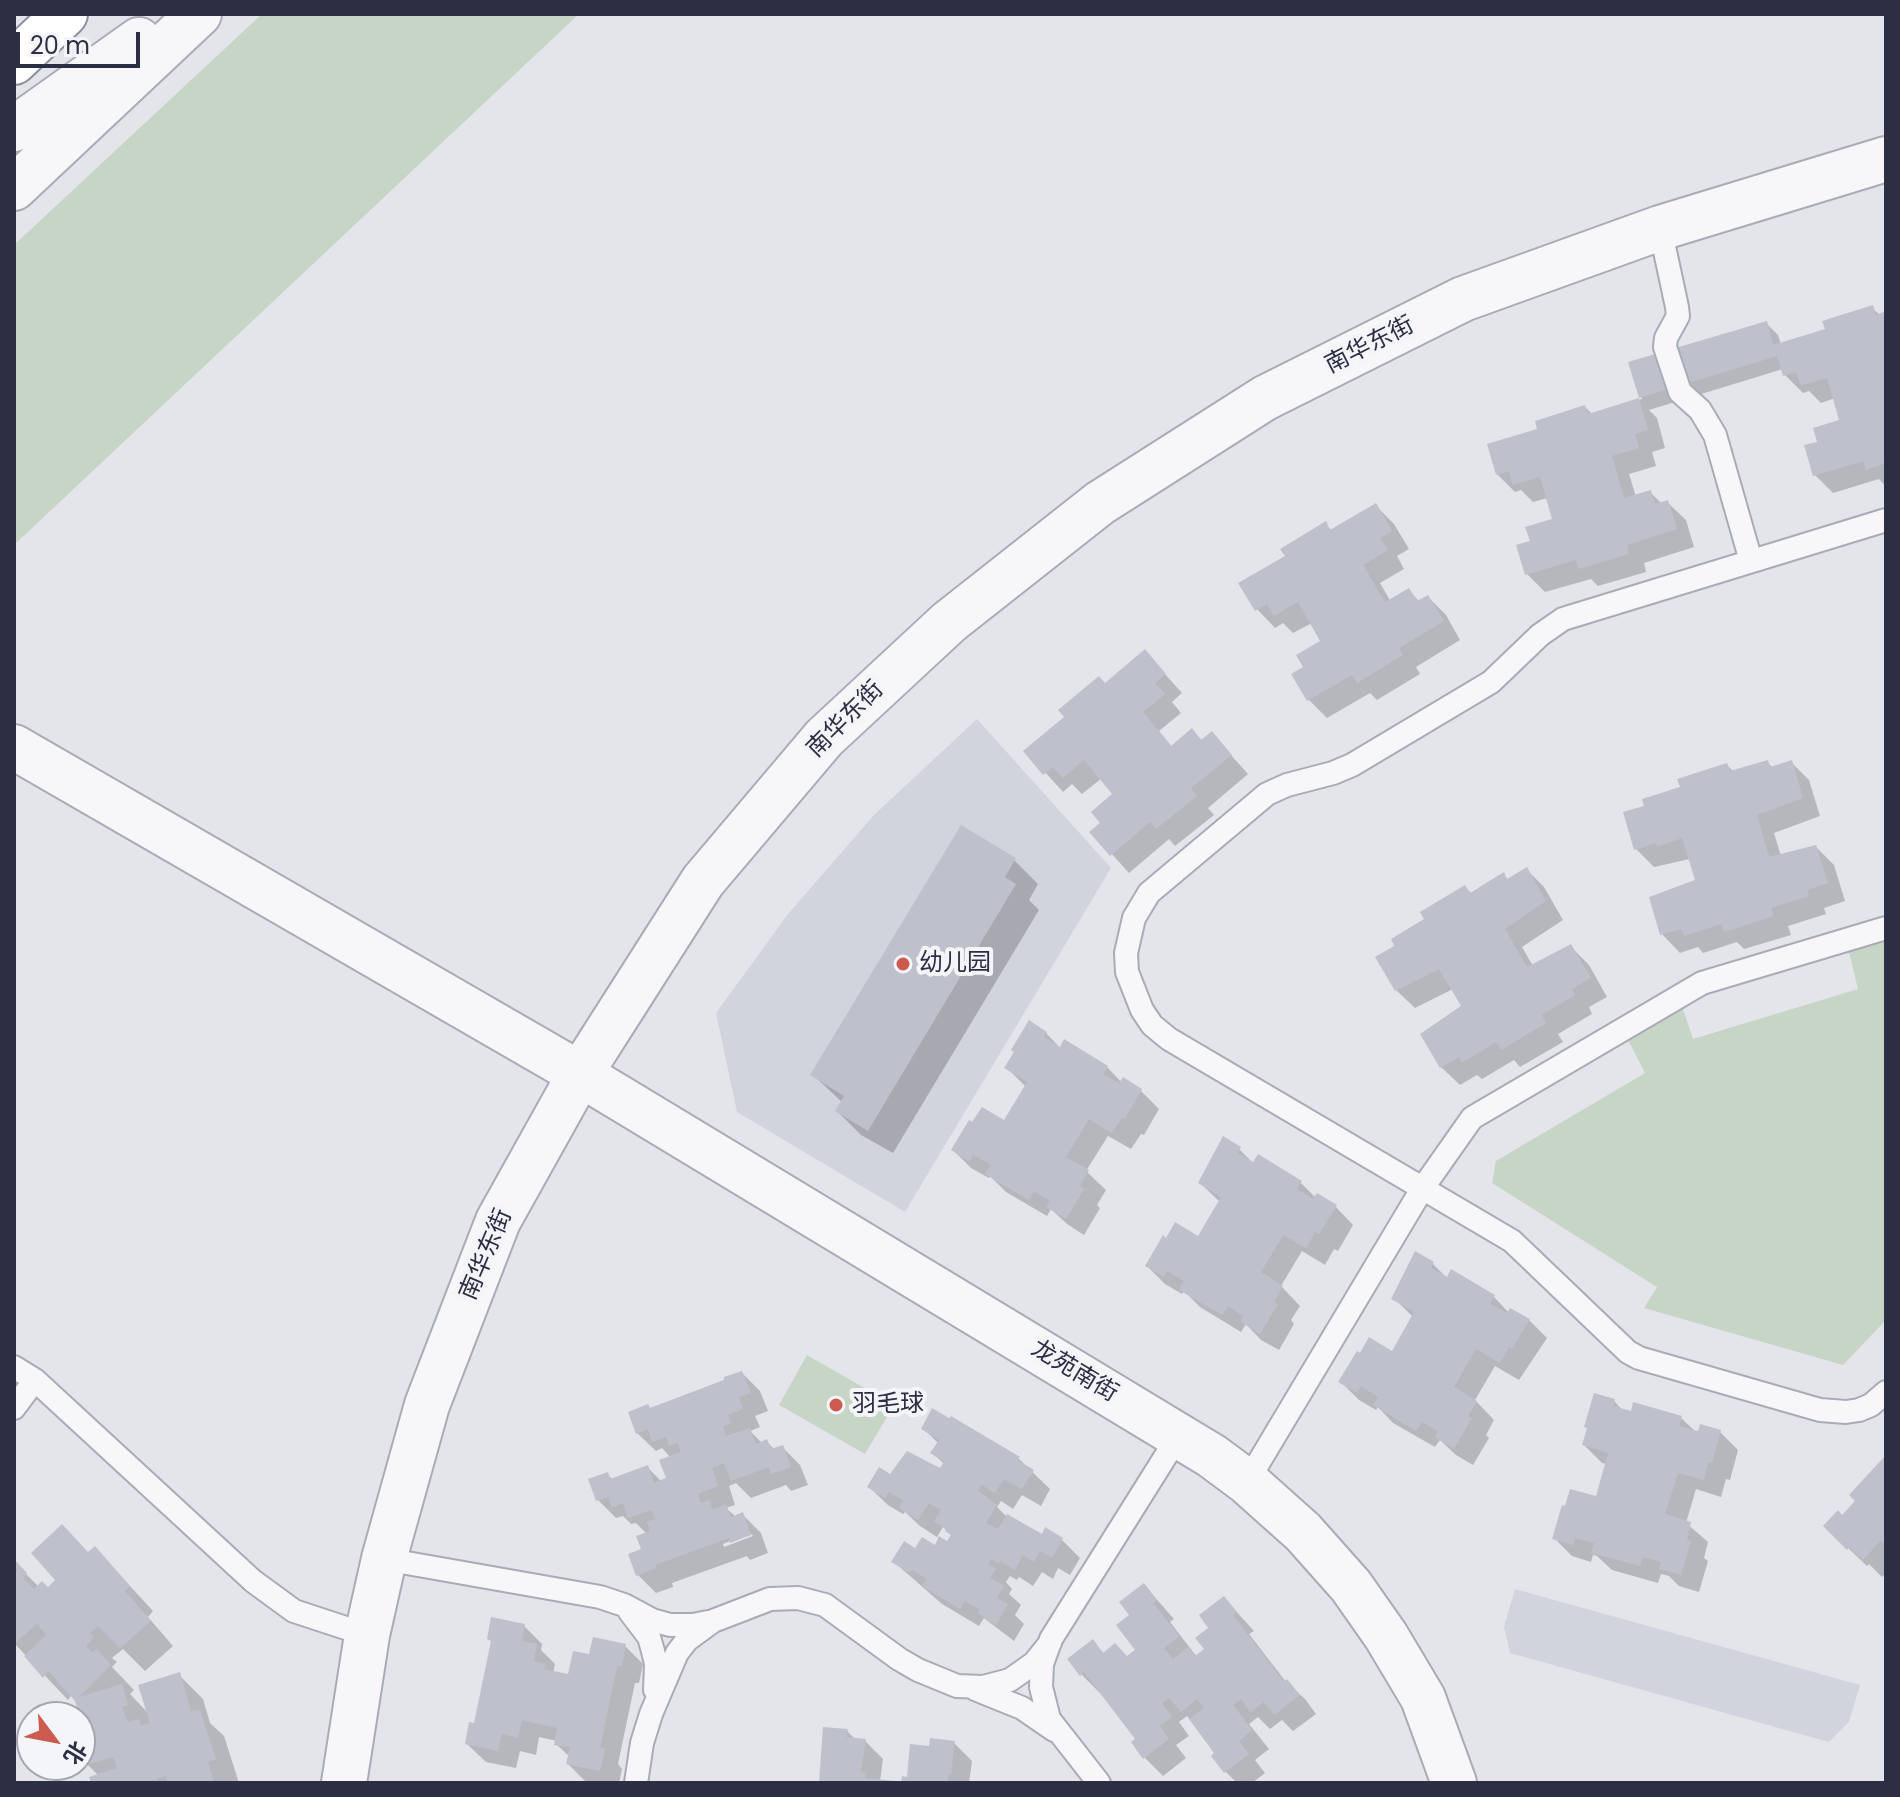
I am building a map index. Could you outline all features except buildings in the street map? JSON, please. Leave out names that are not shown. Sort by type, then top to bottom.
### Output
[{"type":"highway","points":[[14,62],[65,14]]},
{"type":"street","points":[[14,129],[174,14]]},
{"type":"street","points":[[14,188],[199,14]]},
{"type":"street","name":"南华东街","points":[[344,1783],[367,1635],[384,1559],[427,1405],[498,1221],[580,1074],[703,881],[824,738],[949,622],[1100,503],[1265,398],[1463,299],[1660,228],[1886,159]]},
{"type":"street","name":"龙苑南街","points":[[14,747],[580,1074],[1179,1435],[1247,1482],[1303,1532],[1351,1586],[1377,1623],[1423,1698],[1454,1783]]},
{"type":"lane","points":[[1660,228],[1678,316],[1666,338],[1665,347],[1680,392],[1700,410],[1715,435],[1751,561]]},
{"type":"lane","points":[[1886,520],[1556,623],[1491,682],[1333,773],[1287,785],[1267,794],[1157,885],[1134,918],[1126,953],[1133,993],[1152,1025],[1169,1039],[1512,1241],[1628,1352],[1639,1358],[1820,1410],[1859,1410],[1871,1405],[1886,1392]]},
{"type":"lane","points":[[1247,1482],[1422,1189],[1472,1118],[1702,983],[1886,928]]},
{"type":"lane","points":[[14,1367],[35,1380],[253,1581],[294,1611],[367,1635]]},
{"type":"lane","points":[[14,1408],[35,1380]]},
{"type":"lane","points":[[962,1686],[983,1687],[1010,1680],[1034,1663],[1050,1643],[1179,1435]]},
{"type":"lane","points":[[384,1559],[590,1594],[670,1625],[713,1621],[770,1599],[788,1597],[810,1600],[838,1613],[918,1670],[991,1694],[1022,1708],[1063,1738]]},
{"type":"lane","points":[[624,1605],[641,1624],[653,1651],[657,1680],[651,1714]]},
{"type":"lane","points":[[636,1783],[642,1743],[651,1714],[677,1653],[687,1640],[713,1621]]},
{"type":"lane","points":[[1050,1643],[1042,1664],[1041,1687],[1049,1719],[1099,1783]]},
{"type":"shaded area","name":"幼儿园","points":[[977,719],[1111,868],[905,1212],[737,1112],[716,1013],[788,914],[874,815]]},
{"type":"shaded area","points":[[1515,1589],[1860,1685],[1849,1722],[1829,1742],[1510,1653],[1504,1627]]},
{"type":"green space","points":[[262,14],[579,14],[14,545],[14,245]]},
{"type":"green space","points":[[1886,941],[1886,1320],[1843,1365],[1644,1308],[1657,1287],[1492,1183],[1496,1161],[1645,1073],[1628,1040],[1683,1009],[1693,1039],[1858,989],[1849,952]]},
{"type":"green space","points":[[807,1355],[894,1405],[865,1454],[779,1405]]},
{"type":"place","name":"幼儿园","points":[[903,964]]},
{"type":"place","name":"羽毛球","points":[[836,1405]]}]
